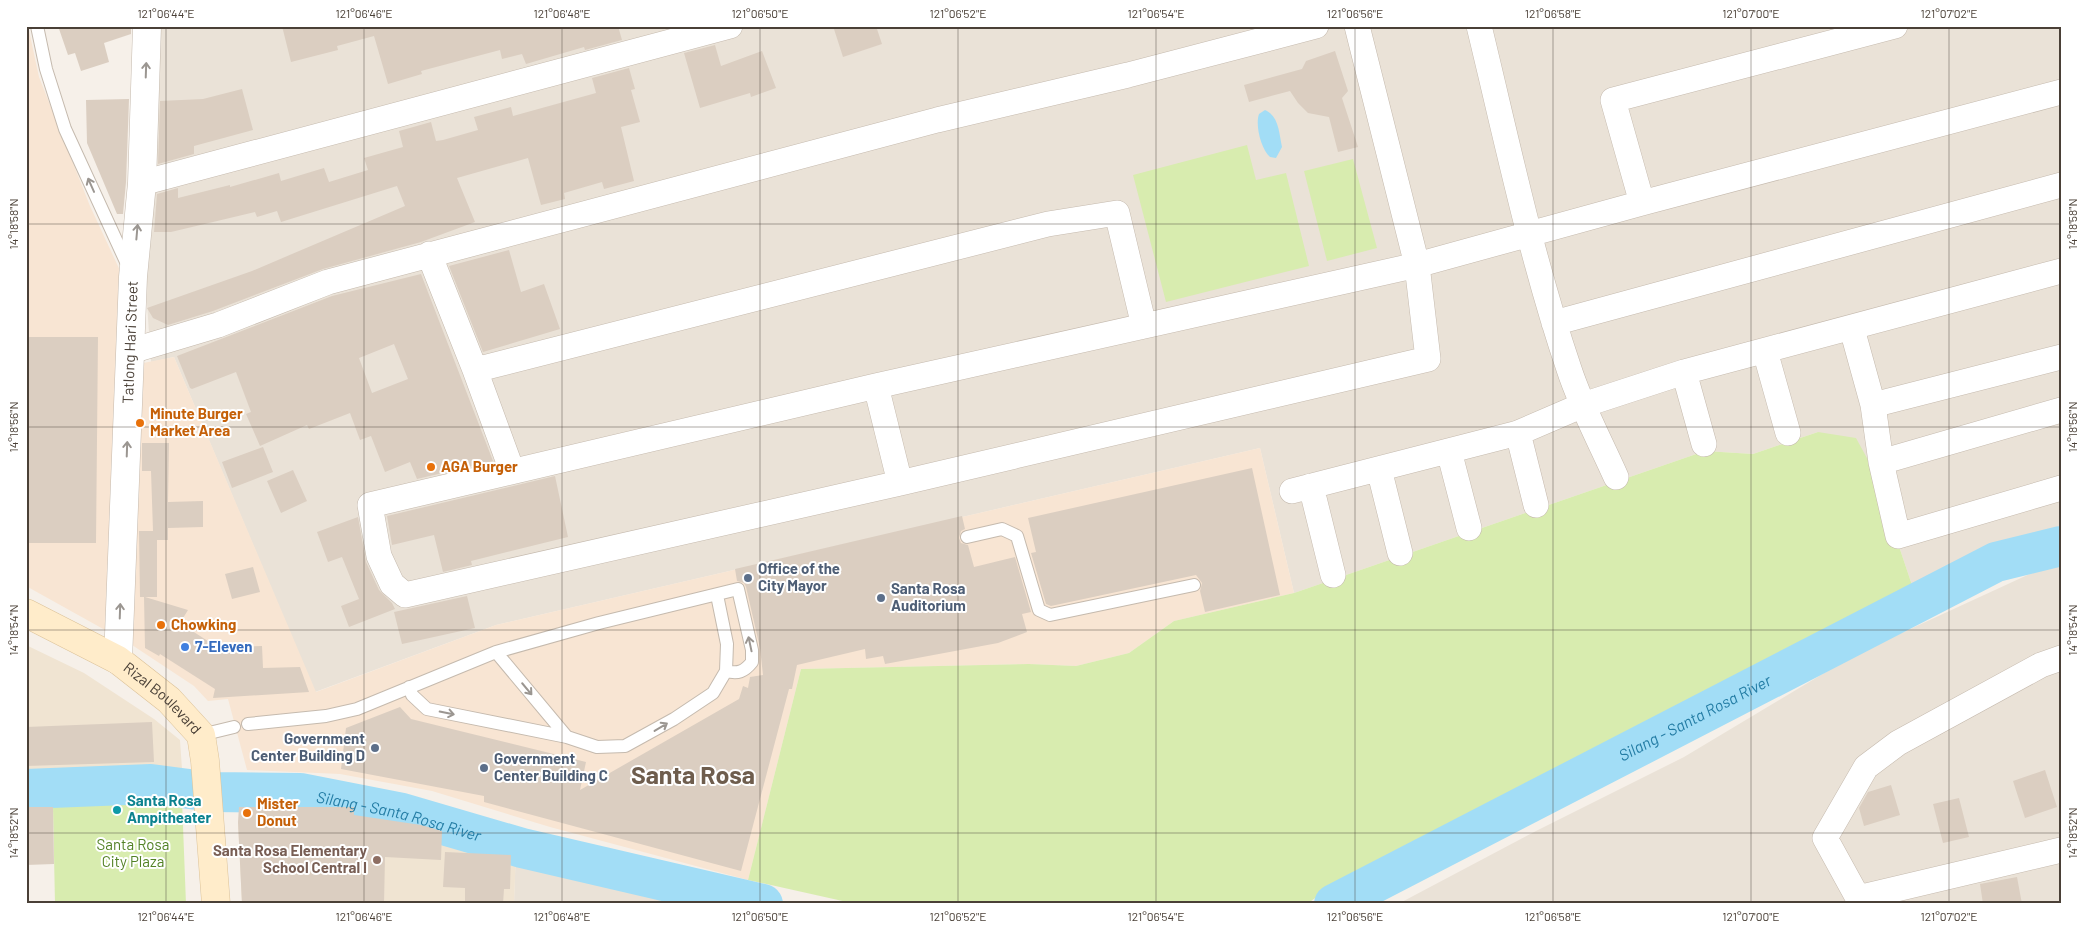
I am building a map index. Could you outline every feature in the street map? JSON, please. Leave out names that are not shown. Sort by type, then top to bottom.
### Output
[{"type":"main road","name":"Rizal Boulevard","points":[[26,613],[118,660],[168,700],[203,748]]},
{"type":"main road","points":[[203,748],[210,813],[216,904]]},
{"type":"street","name":"Tatlong Hari Street","points":[[118,660],[133,277],[142,183],[147,26]]},
{"type":"street","points":[[142,183],[730,26]]},
{"type":"street","points":[[131,351],[218,325],[328,282],[429,254],[938,120],[1128,76],[1316,26]]},
{"type":"street","points":[[1357,26],[1417,265],[1428,359],[900,483],[405,594],[392,584],[379,556],[370,505],[512,470],[876,386],[1417,265],[1642,203],[2061,92]]},
{"type":"street","points":[[1479,26],[1554,323],[1583,405],[1616,477]]},
{"type":"street","points":[[1642,203],[1613,100],[1895,26]]},
{"type":"street","points":[[1554,323],[2060,190]]},
{"type":"street","points":[[475,370],[1048,224],[1117,213],[1144,326]]},
{"type":"street","points":[[429,254],[512,470]]},
{"type":"street","points":[[1333,575],[1301,489],[1518,433],[1583,405],[1684,372],[1852,329],[2061,272]]},
{"type":"street","points":[[1852,329],[1873,405],[1881,462],[1898,536],[2061,488]]},
{"type":"street","points":[[1765,351],[1788,433]]},
{"type":"street","points":[[1873,405],[2061,358]]},
{"type":"street","points":[[1684,372],[1704,444]]},
{"type":"street","points":[[876,386],[900,483]]},
{"type":"street","points":[[1881,462],[2061,410]]},
{"type":"street","points":[[1518,433],[1536,505]]},
{"type":"street","points":[[1449,451],[1468,528]]},
{"type":"street","points":[[1379,469],[1400,553]]},
{"type":"street","points":[[2061,658],[2041,666],[1898,743],[1866,767],[1825,838],[1858,898],[2061,850]]},
{"type":"lane","points":[[37,26],[46,69],[65,129],[133,277]]},
{"type":"lane","points":[[967,537],[1002,529],[1017,536],[1040,610],[1050,615],[1194,585]]},
{"type":"lane","points":[[248,724],[326,716],[357,709],[496,652],[599,623],[738,589],[752,650],[752,662],[746,670],[736,673],[726,671]]},
{"type":"lane","points":[[409,687],[412,695],[428,709],[566,737],[597,747],[625,746],[650,734],[697,704],[713,692],[726,671],[727,644],[717,594]]},
{"type":"lane","points":[[496,652],[566,737]]},
{"type":"lane","points":[[203,748],[234,726]]},
{"type":"shaded area","points":[[26,26],[28,26],[39,77],[90,206],[123,277],[114,635],[26,586]]},
{"type":"shaded area","points":[[160,26],[2061,26],[2061,536],[2010,550],[1914,591],[1873,469],[1818,432],[1753,454],[1705,451],[1294,593],[1260,448],[496,625],[315,692],[174,357],[151,362],[146,289]]},
{"type":"shaded area","points":[[174,357],[316,692],[496,625],[1260,448],[1294,593],[1174,621],[1129,653],[1076,666],[1029,664],[801,669],[748,880],[550,827],[432,791],[340,774],[247,770],[228,699],[208,701],[194,686],[132,645],[138,364]]},
{"type":"shaded area","points":[[2061,564],[2061,904],[1398,904],[1536,831],[1684,757],[1856,654],[2045,567]]},
{"type":"shaded area","points":[[26,645],[84,673],[154,719],[180,740],[182,769],[26,778]]},
{"type":"shaded area","name":"Santa Rosa Elementary School Central I","points":[[355,815],[421,825],[516,853],[514,904],[242,904],[238,822]]},
{"type":"shaded area","points":[[516,847],[522,848],[744,904],[514,904]]},
{"type":"green space","points":[[1247,145],[1256,180],[1286,173],[1309,266],[1166,302],[1133,175]]},
{"type":"green space","points":[[1353,159],[1377,248],[1327,261],[1304,171]]},
{"type":"green space","points":[[1818,432],[1856,438],[1873,469],[1914,591],[1628,745],[1378,870],[1333,885],[1307,904],[856,904],[748,880],[801,669],[1029,664],[1076,666],[1129,653],[1174,621],[1294,593],[1705,451],[1753,454]]},
{"type":"green space","name":"Santa Rosa City Plaza","points":[[182,800],[186,904],[55,904],[53,807]]},
{"type":"water","points":[[1265,110],[1273,116],[1279,131],[1282,147],[1276,158],[1270,157],[1260,137],[1258,119],[1259,114]]},
{"type":"building","points":[[58,26],[131,26],[131,34],[104,43],[109,62],[81,71],[75,53],[68,55]]},
{"type":"building","points":[[282,26],[618,26],[622,40],[585,50],[584,47],[526,64],[522,54],[502,59],[500,50],[421,71],[422,74],[388,84],[374,36],[337,46],[338,50],[291,62]]},
{"type":"building","points":[[833,26],[876,26],[882,44],[843,57]]},
{"type":"building","points":[[715,45],[721,66],[762,51],[776,88],[751,97],[750,93],[700,108],[684,53]]},
{"type":"building","points":[[1335,51],[1348,91],[1342,98],[1358,147],[1338,152],[1329,117],[1308,113],[1290,91],[1249,102],[1244,85],[1302,69],[1306,61]]},
{"type":"building","points":[[629,68],[635,89],[631,90],[640,122],[621,127],[634,181],[604,189],[602,182],[564,193],[565,199],[541,205],[528,158],[457,178],[475,222],[421,242],[323,269],[213,311],[168,325],[153,318],[147,308],[252,271],[405,206],[397,186],[281,222],[277,211],[257,217],[255,212],[171,232],[154,232],[157,194],[178,188],[178,198],[230,185],[230,187],[279,173],[281,181],[324,168],[329,182],[368,170],[364,158],[403,147],[399,131],[431,122],[436,141],[443,140],[478,130],[474,117],[511,107],[513,116],[596,93],[592,78]]},
{"type":"building","points":[[242,89],[253,130],[194,146],[194,154],[158,164],[160,101],[203,99]]},
{"type":"building","points":[[129,99],[123,214],[117,214],[87,143],[86,100]]},
{"type":"building","points":[[509,250],[521,292],[544,284],[560,329],[483,352],[449,266]]},
{"type":"building","points":[[421,274],[493,461],[417,479],[410,462],[385,472],[371,436],[360,440],[350,413],[309,429],[307,425],[260,446],[246,414],[251,412],[236,372],[192,389],[190,388],[177,356],[332,296]],"holes":[[[394,344],[408,379],[372,393],[359,358]]]},
{"type":"building","points":[[26,337],[98,337],[96,543],[26,543]]},
{"type":"building","points":[[142,443],[169,443],[168,502],[203,501],[203,527],[168,528],[168,540],[157,540],[157,597],[145,597],[188,610],[180,623],[217,647],[262,646],[263,668],[300,667],[309,692],[213,698],[215,689],[160,654],[159,656],[145,648],[144,597],[140,597],[139,531],[153,531],[151,471],[142,471]]},
{"type":"building","points":[[263,447],[273,472],[232,488],[222,462]]},
{"type":"building","points":[[1252,468],[1280,595],[1205,612],[1200,591],[1202,583],[1196,575],[1051,606],[1046,604],[1031,553],[1036,552],[1028,518]]},
{"type":"building","points":[[293,470],[307,501],[281,513],[267,481]]},
{"type":"building","points":[[555,476],[568,537],[471,561],[472,565],[443,572],[434,535],[392,545],[387,516]]},
{"type":"building","points":[[962,516],[965,529],[961,531],[959,538],[961,543],[968,545],[974,567],[1015,557],[1031,612],[1022,614],[1027,632],[998,643],[885,664],[883,656],[866,659],[865,649],[797,665],[741,871],[484,802],[484,796],[341,769],[346,728],[400,707],[411,719],[586,762],[580,790],[739,699],[743,686],[748,688],[750,677],[763,675],[760,648],[746,587],[744,583],[737,581],[735,569]]},
{"type":"building","points":[[358,517],[366,562],[379,590],[392,603],[395,609],[349,627],[341,606],[359,599],[342,557],[328,562],[317,532]]},
{"type":"building","points":[[253,567],[260,592],[232,599],[225,574]]},
{"type":"building","points":[[467,596],[475,628],[402,644],[394,612]]},
{"type":"building","points":[[152,722],[154,762],[26,766],[26,727]]},
{"type":"building","points":[[2045,770],[2057,807],[2025,818],[2013,781]]},
{"type":"building","points":[[1891,785],[1900,815],[1864,826],[1859,808],[1868,792]]},
{"type":"building","points":[[1959,798],[1969,837],[1943,843],[1933,804]]},
{"type":"building","points":[[26,807],[53,807],[54,864],[26,865]]},
{"type":"building","name":"Santa Rosa Elementary School Central I","points":[[239,807],[354,807],[354,815],[421,825],[442,831],[441,860],[385,857],[384,904],[242,904]]},
{"type":"building","points":[[445,852],[511,855],[510,889],[504,889],[503,904],[465,904],[465,888],[443,887]]},
{"type":"building","points":[[2017,877],[2022,904],[1983,904],[1980,884]]},
{"type":"waterway","name":"Silang - Santa Rosa River","points":[[1334,904],[1996,562],[2061,546]]},
{"type":"waterway","name":"Silang - Santa Rosa River","points":[[26,789],[151,784],[212,792],[300,793],[402,813],[522,848],[763,904]]},
{"type":"place","name":"Minute Burger Market Area","points":[[140,423]]},
{"type":"place","name":"AGA Burger","points":[[431,467]]},
{"type":"place","name":"Office of the City Mayor","points":[[748,578]]},
{"type":"place","name":"Santa Rosa Auditorium","points":[[881,598]]},
{"type":"place","name":"Chowking","points":[[161,625]]},
{"type":"place","name":"7-Eleven","points":[[185,647]]},
{"type":"place","name":"Government Center Building D","points":[[375,748]]},
{"type":"place","name":"Government Center Building C","points":[[484,768]]},
{"type":"place","name":"Santa Rosa Ampitheater","points":[[117,810]]},
{"type":"place","name":"Mister Donut","points":[[247,813]]},
{"type":"place","name":"Santa Rosa Elementary School Central I","points":[[377,860]]},
{"type":"district","name":"Santa Rosa","points":[[693,775]]}]
